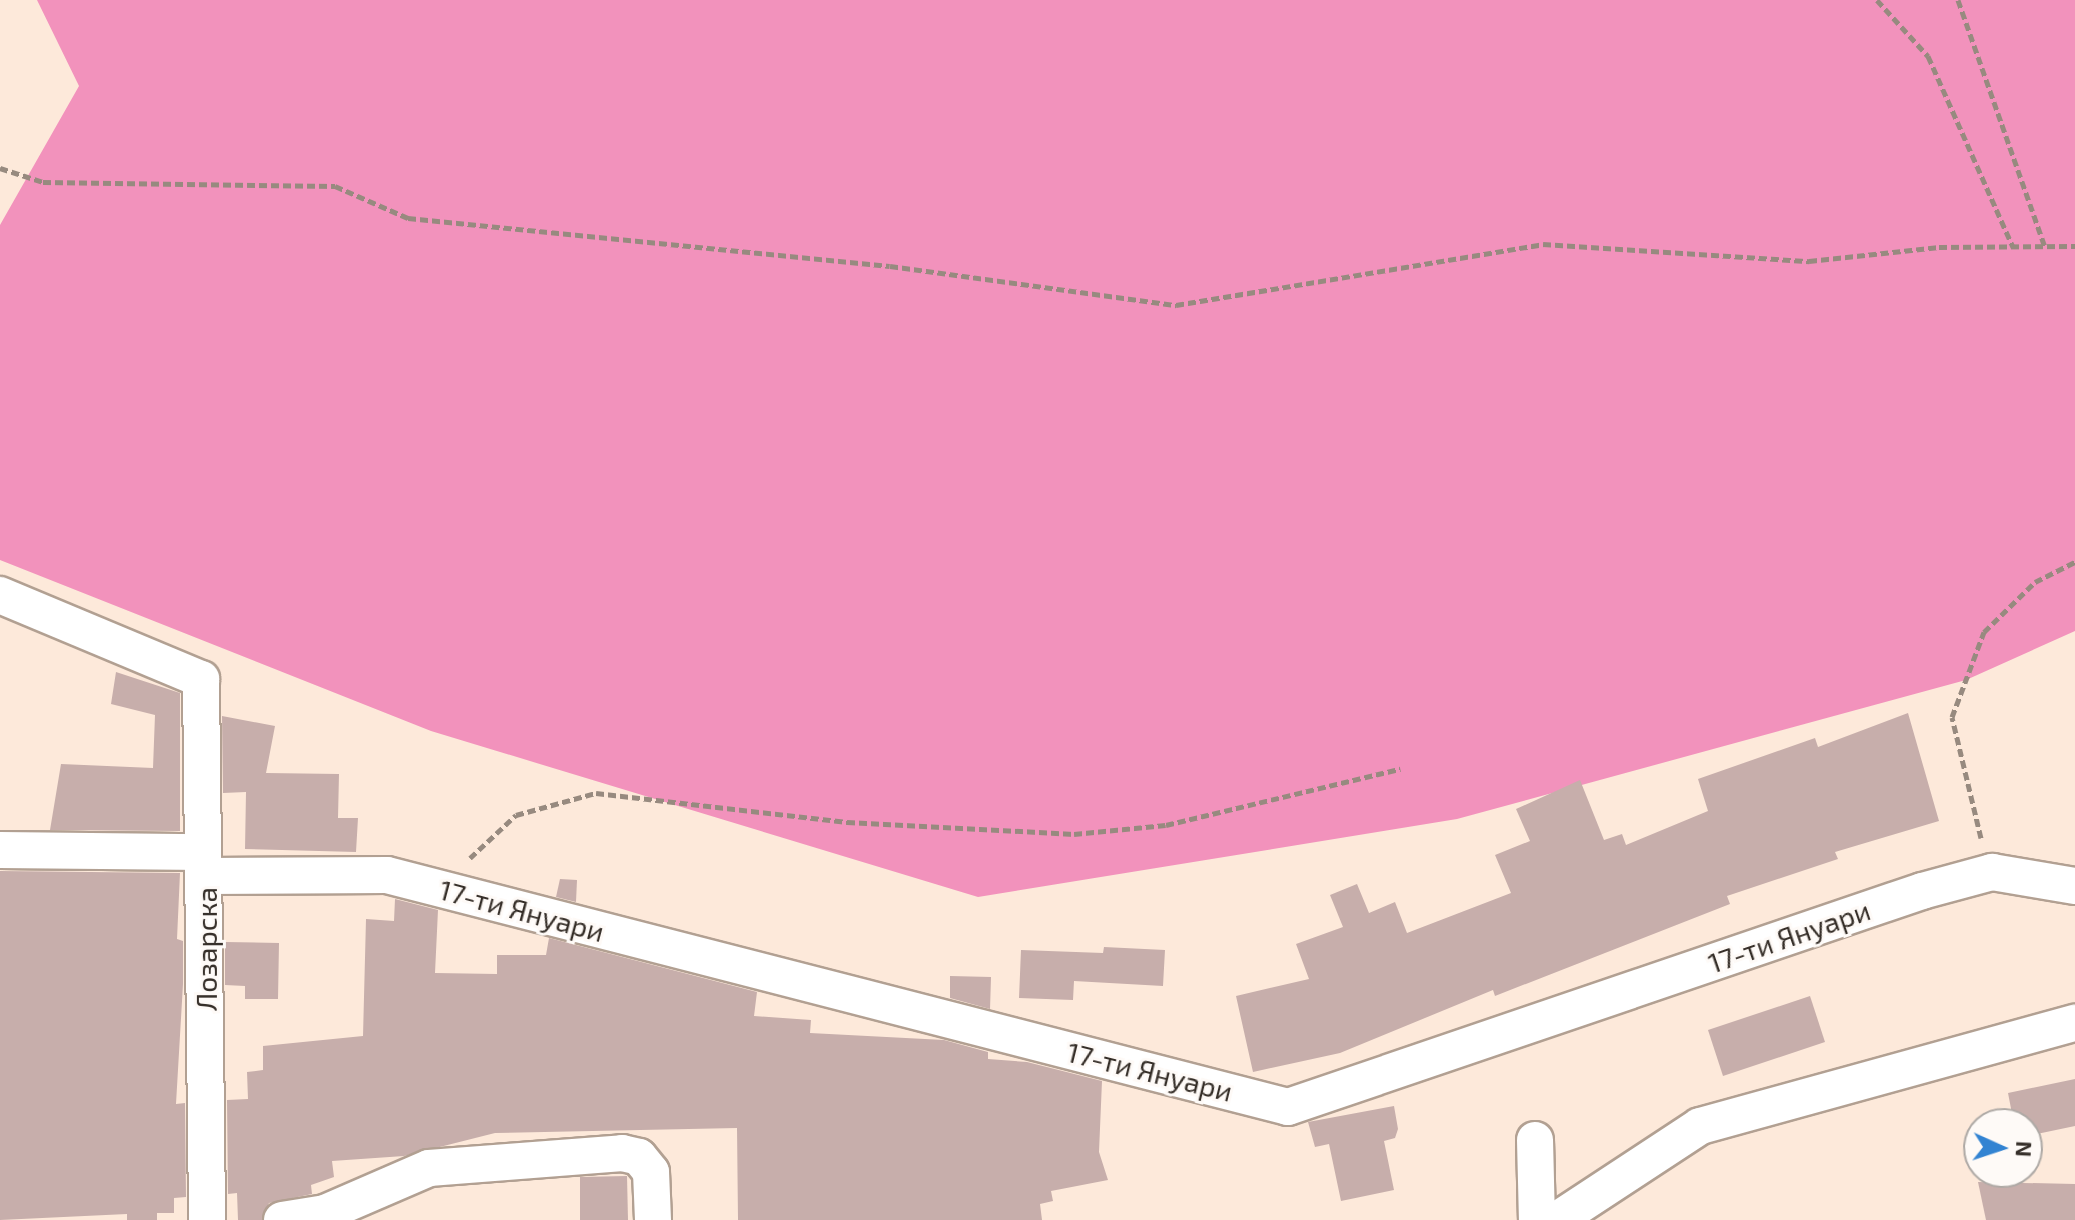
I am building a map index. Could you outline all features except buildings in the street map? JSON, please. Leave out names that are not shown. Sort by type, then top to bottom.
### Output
[{"type":"street","name":"Лозарска","points":[[0,595],[201,679],[207,1220]]},
{"type":"street","name":"17-ти Януари","points":[[0,850],[387,875],[1288,1107],[1992,872],[2075,886]]},
{"type":"street","points":[[1557,1220],[1700,1126],[2075,1023]]},
{"type":"street","points":[[1535,1140],[1537,1220]]},
{"type":"street","points":[[282,1220],[325,1213],[429,1168],[622,1153],[639,1157],[651,1172],[653,1220]]},
{"type":"path","points":[[1877,0],[1928,56],[2013,247]]},
{"type":"path","points":[[1958,0],[2045,247]]},
{"type":"path","points":[[0,168],[43,182],[335,186],[408,218],[890,266],[1176,305],[1543,244],[1809,261],[1939,247],[2075,246]]},
{"type":"path","points":[[1992,872],[1960,768],[1952,717],[1984,632],[2035,582],[2075,562]]},
{"type":"path","points":[[439,888],[516,815],[596,793],[847,822],[1074,834],[1166,825],[1400,769]]},
{"type":"shaded area","points":[[37,0],[2075,0],[2075,631],[1966,680],[1457,819],[978,897],[431,731],[0,560],[0,225],[79,86]]}]
